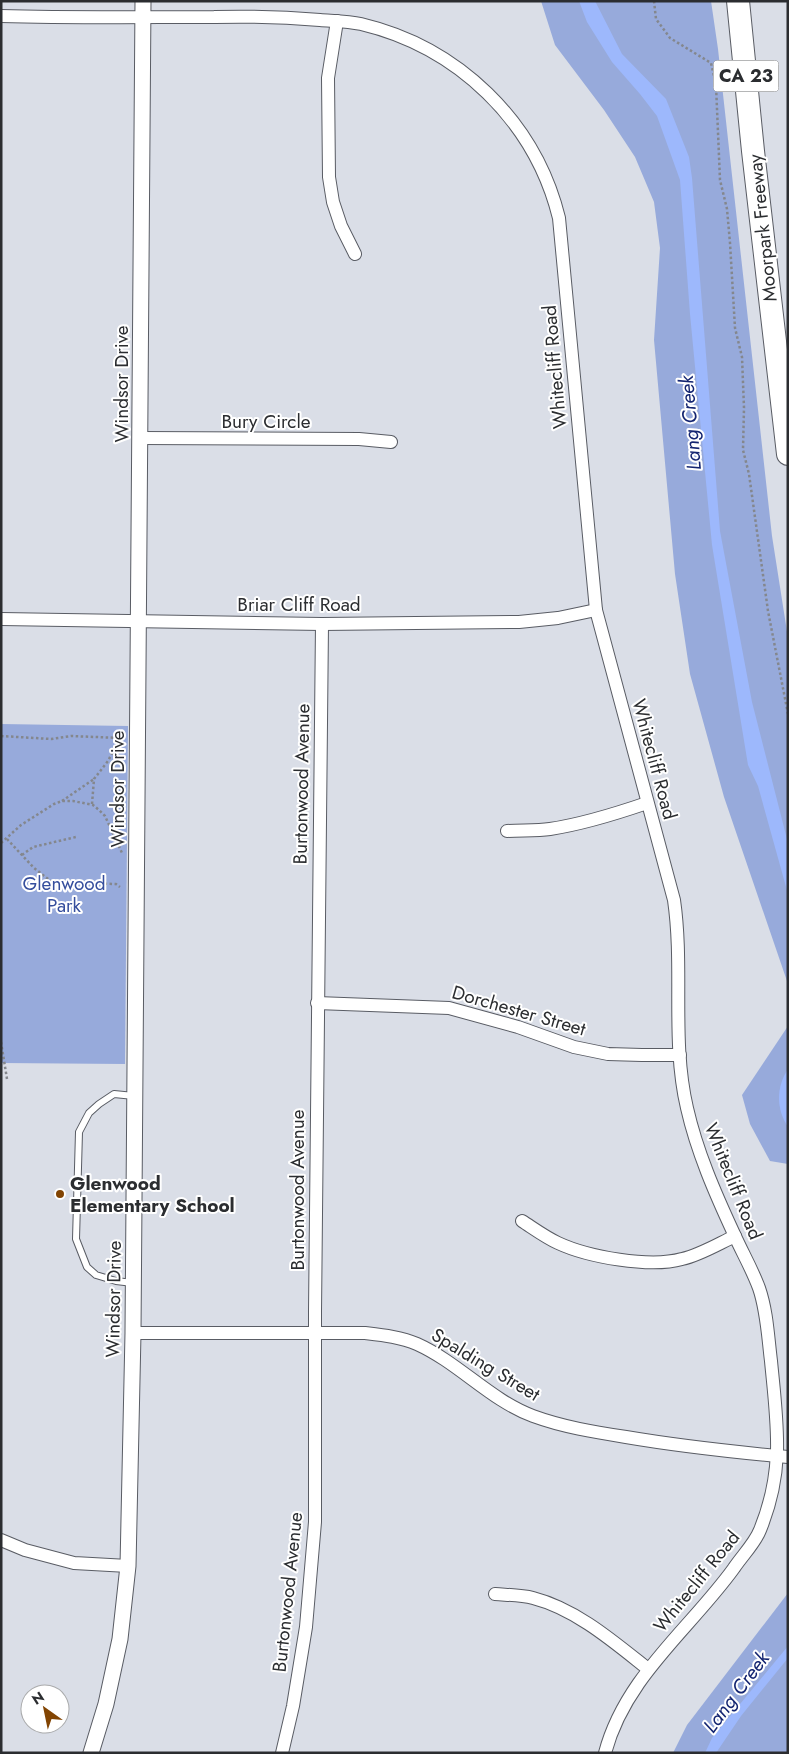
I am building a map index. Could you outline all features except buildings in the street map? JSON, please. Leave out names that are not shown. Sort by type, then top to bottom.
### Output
[{"type":"highway","points":[[727,1],[754,151]]},
{"type":"highway","name":"Moorpark Freeway","points":[[738,1],[788,454]]},
{"type":"street","name":"Windsor Drive","points":[[91,1753],[106,1704],[120,1639],[128,1566],[133,1333],[143,1]]},
{"type":"street","name":"Whitecliff Road","points":[[1,16],[274,16],[359,24],[411,40],[457,67],[489,95],[506,114],[524,138],[548,183],[559,218],[596,610],[672,891],[678,925],[680,1055],[686,1105],[707,1174],[757,1285],[765,1314],[778,1433],[783,1456],[777,1471],[771,1499],[759,1532],[711,1597],[648,1669],[631,1694],[620,1715],[606,1753]]},
{"type":"street","points":[[337,21],[328,78],[329,177],[338,218],[355,254]]},
{"type":"street","name":"Bury Circle","points":[[140,438],[392,442]]},
{"type":"street","name":"Briar Cliff Road","points":[[1,618],[322,624],[519,622],[558,618],[596,610]]},
{"type":"street","name":"Burtonwood Avenue","points":[[282,1753],[293,1706],[306,1627],[314,1532],[322,624]]},
{"type":"street","points":[[507,831],[568,826],[647,803]]},
{"type":"street","name":"Dorchester Street","points":[[318,1003],[449,1008],[518,1027],[574,1047],[608,1054],[642,1056],[680,1055]]},
{"type":"street","points":[[522,1221],[550,1239],[569,1248],[610,1258],[653,1262],[682,1259],[735,1236]]},
{"type":"street","name":"Spalding Street","points":[[133,1333],[316,1334],[365,1332],[398,1338],[416,1344],[446,1360],[498,1398],[516,1408],[533,1416],[568,1427],[658,1443],[783,1456]]},
{"type":"street","points":[[1,1540],[25,1550],[74,1563],[128,1566]]},
{"type":"street","points":[[495,1594],[534,1598],[560,1609],[596,1628],[648,1669]]},
{"type":"lane","points":[[133,1283],[116,1281],[96,1275],[87,1267],[76,1239],[79,1132],[89,1113],[114,1094],[135,1096]]},
{"type":"path","points":[[654,1],[656,19],[670,38],[712,63],[716,85],[720,180],[728,218],[735,328],[742,357],[743,450],[749,474],[768,611],[788,714]]},
{"type":"path","points":[[1,736],[51,739],[71,736],[120,738],[108,761],[94,780],[21,825],[8,839],[1,843]]},
{"type":"path","points":[[92,805],[94,780]]},
{"type":"path","points":[[62,801],[82,802],[92,805],[105,816],[122,854]]},
{"type":"path","points":[[22,855],[33,847],[76,837]]},
{"type":"path","points":[[8,839],[34,868],[52,882],[116,884],[120,887]]},
{"type":"path","points":[[1,1042],[7,1079]]},
{"type":"green space","points":[[541,1],[711,1],[718,49],[772,536],[788,638],[788,984],[724,797],[690,674],[675,574],[654,340],[660,248],[654,202],[635,157],[604,110],[555,45]]},
{"type":"green space","name":"Glenwood Park","points":[[1,724],[128,726],[125,1064],[1,1063]]},
{"type":"green space","points":[[788,1026],[788,1164],[770,1161],[750,1124],[742,1095]]},
{"type":"green space","points":[[788,1593],[788,1753],[673,1753],[687,1725]]},
{"type":"shaded area","points":[[579,1],[595,1],[622,54],[666,99],[689,157],[720,531],[752,702],[788,843],[788,894],[758,786],[748,765],[712,545],[690,314],[680,180],[657,116],[612,62],[587,22]]},
{"type":"shaded area","points":[[788,1069],[788,1127],[781,1113],[779,1098],[781,1083]]},
{"type":"shaded area","points":[[788,1646],[788,1658],[741,1716],[716,1753],[705,1753],[712,1738]]},
{"type":"place","name":"Glenwood Elementary School","points":[[60,1194]]},
{"type":"water label","name":"Lang Creek","points":[[690,423]]},
{"type":"water label","name":"Lang Creek","points":[[736,1692]]}]
